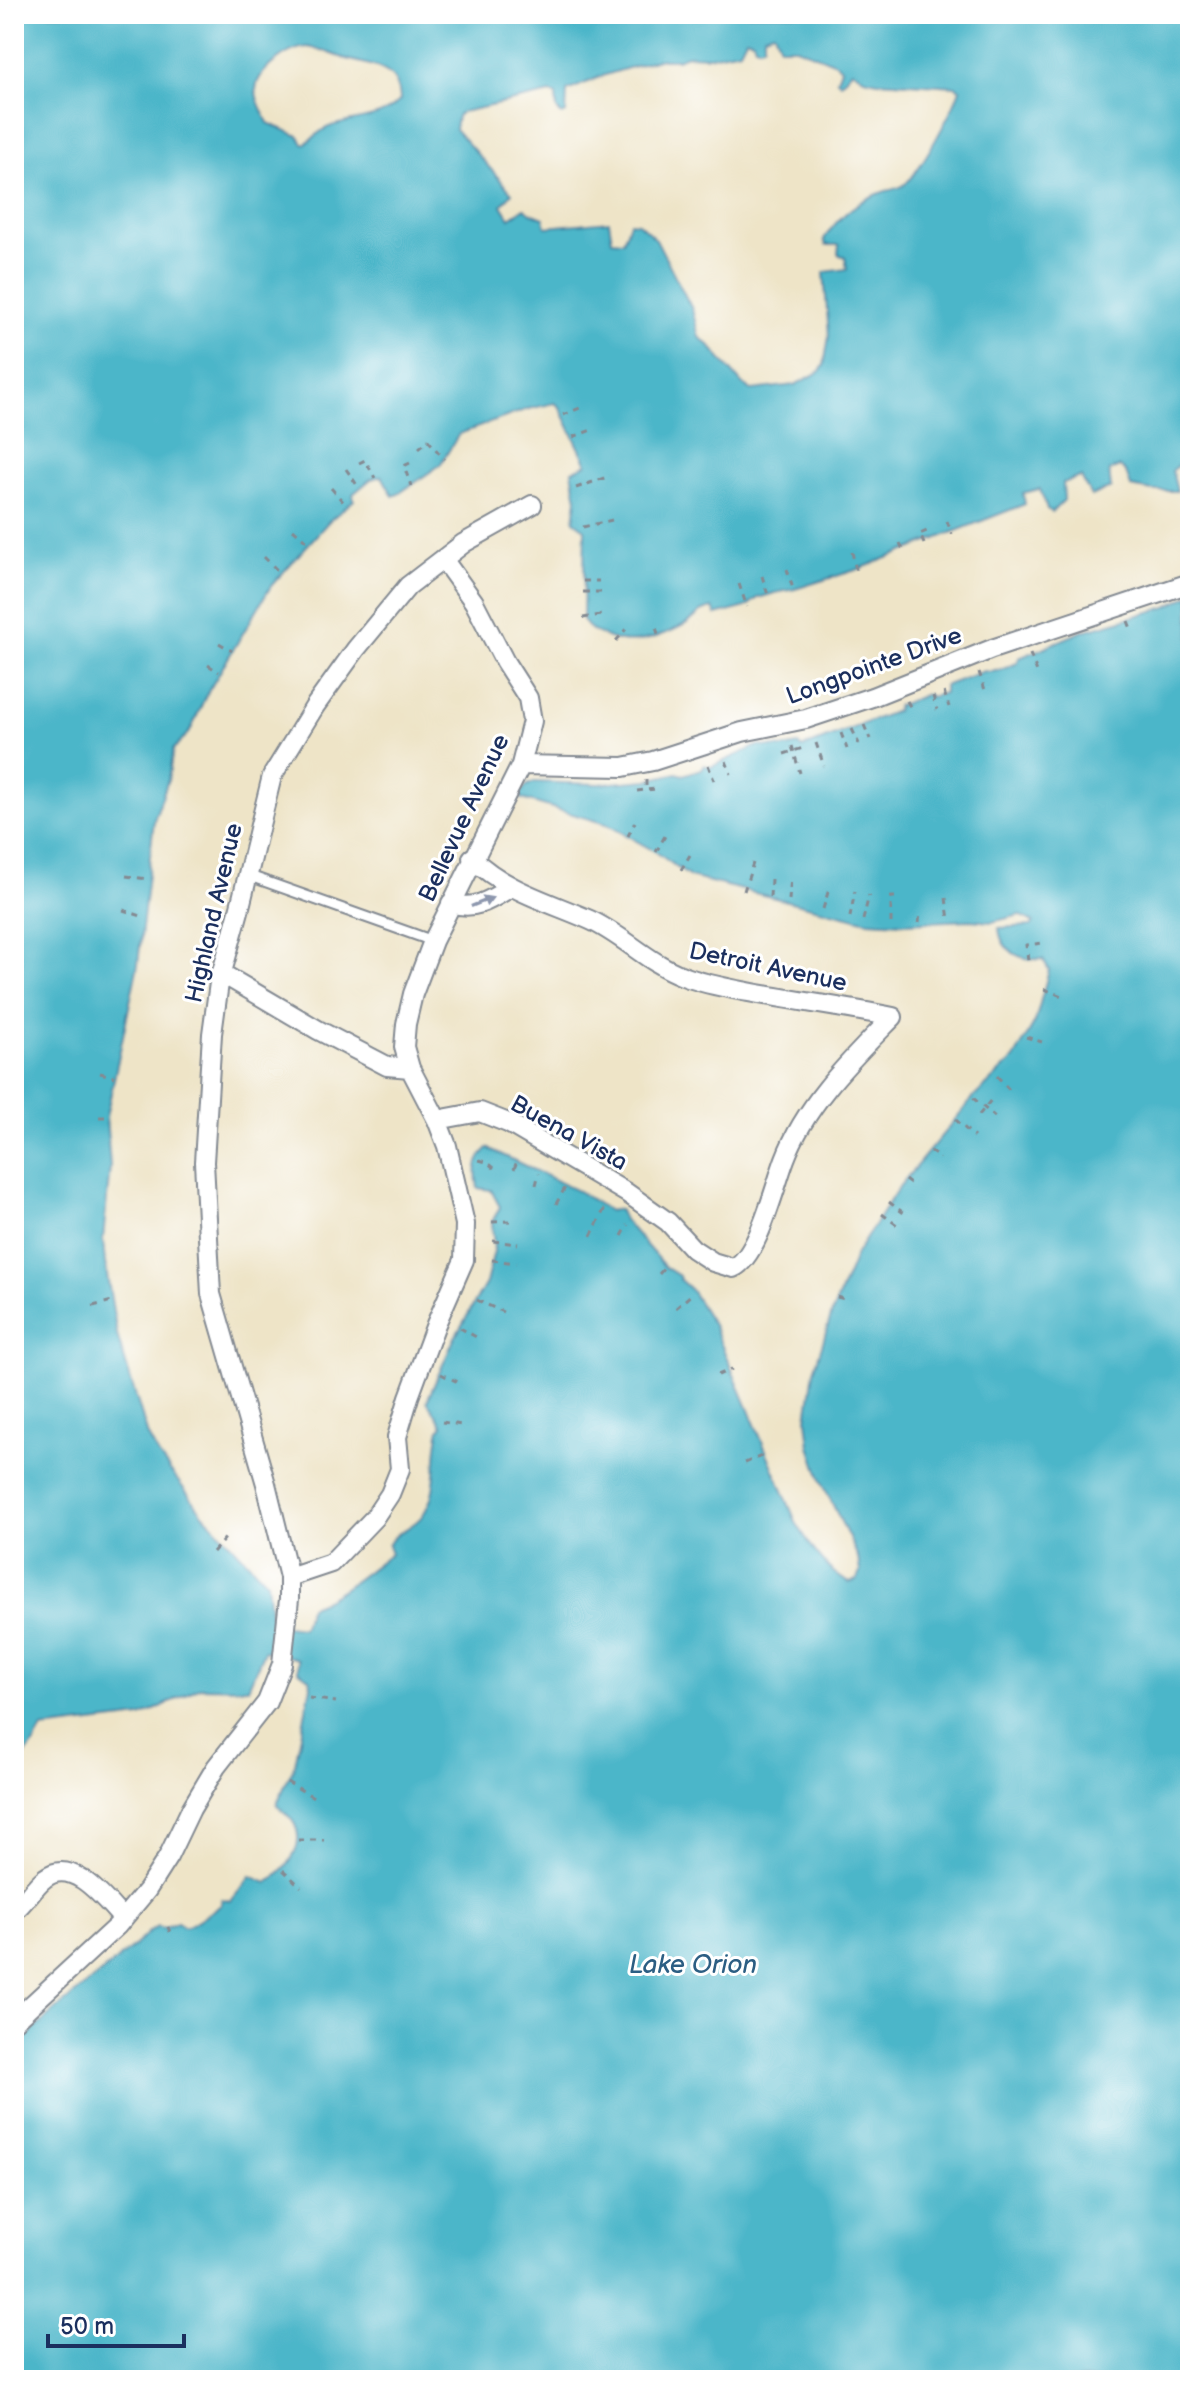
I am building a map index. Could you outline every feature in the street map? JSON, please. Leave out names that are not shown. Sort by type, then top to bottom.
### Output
[{"type":"street","name":"Highland Avenue","points":[[289,1577],[266,1484],[211,1294],[204,1162],[212,1034],[221,973],[272,776],[315,706],[380,617],[408,586],[464,543],[532,505]]},
{"type":"street","name":"Bellevue Avenue","points":[[410,1068],[404,1047],[413,994],[433,941],[472,858],[521,765],[532,721],[528,698],[474,602],[443,559]]},
{"type":"street","name":"Longpointe Drive","points":[[521,765],[623,767],[653,761],[685,748],[742,732],[806,719],[872,697],[992,649],[1190,583]]},
{"type":"street","name":"Detroit Avenue","points":[[472,858],[487,873],[511,887],[600,924],[645,956],[683,976],[764,995],[893,1017],[807,1114],[790,1144],[756,1242],[742,1264],[733,1268]]},
{"type":"street","points":[[451,903],[465,908],[475,906],[511,887]]},
{"type":"street","points":[[14,2021],[123,1919],[158,1874],[216,1767],[267,1702],[282,1664],[289,1577],[331,1563],[374,1518],[390,1494],[400,1469],[397,1437],[409,1397],[464,1260],[463,1212],[447,1146],[410,1068],[387,1066],[221,973]]},
{"type":"street","name":"Buena Vista","points":[[437,1120],[480,1112],[508,1123],[627,1193],[668,1222],[693,1249],[713,1262],[733,1268]]},
{"type":"street","points":[[15,1911],[45,1877],[67,1871],[75,1874],[123,1919]]},
{"type":"lane","points":[[247,875],[433,941]]},
{"type":"path","points":[[563,415],[585,406]]},
{"type":"path","points":[[573,437],[594,429]]},
{"type":"path","points":[[419,448],[428,440],[444,459]]},
{"type":"path","points":[[359,463],[365,460],[375,478]]},
{"type":"path","points":[[410,463],[404,466],[411,486]]},
{"type":"path","points":[[346,469],[359,488]]},
{"type":"path","points":[[576,488],[610,476]]},
{"type":"path","points":[[331,488],[346,505]]},
{"type":"path","points":[[583,527],[612,520]]},
{"type":"path","points":[[947,521],[952,534]]},
{"type":"path","points":[[293,529],[309,543]]},
{"type":"path","points":[[924,544],[920,534],[929,530]]},
{"type":"path","points":[[900,543],[904,552]]},
{"type":"path","points":[[852,552],[856,570]]},
{"type":"path","points":[[264,557],[281,574]]},
{"type":"path","points":[[787,569],[793,589]]},
{"type":"path","points":[[762,576],[768,595]]},
{"type":"path","points":[[583,581],[599,581]]},
{"type":"path","points":[[739,584],[747,607]]},
{"type":"path","points":[[583,592],[602,592]]},
{"type":"path","points":[[583,618],[601,615]]},
{"type":"path","points":[[1127,618],[1132,631]]},
{"type":"path","points":[[656,628],[659,636]]},
{"type":"path","points":[[616,641],[626,629]]},
{"type":"path","points":[[219,643],[232,651]]},
{"type":"path","points":[[1030,654],[1038,674]]},
{"type":"path","points":[[208,665],[219,672]]},
{"type":"path","points":[[979,672],[986,693]]},
{"type":"path","points":[[944,692],[949,707]]},
{"type":"path","points":[[933,696],[937,710]]},
{"type":"path","points":[[907,701],[912,710]]},
{"type":"path","points":[[864,725],[870,739]]},
{"type":"path","points":[[852,729],[859,744]]},
{"type":"path","points":[[841,733],[847,749]]},
{"type":"path","points":[[816,743],[824,766]]},
{"type":"path","points":[[784,754],[803,748]]},
{"type":"path","points":[[792,749],[800,773]]},
{"type":"path","points":[[726,761],[731,774]]},
{"type":"path","points":[[708,765],[714,780]]},
{"type":"path","points":[[646,780],[646,790]]},
{"type":"path","points":[[637,791],[656,789]]},
{"type":"path","points":[[628,836],[635,822]]},
{"type":"path","points":[[656,852],[665,836]]},
{"type":"path","points":[[681,870],[690,855]]},
{"type":"path","points":[[744,891],[753,863]]},
{"type":"path","points":[[126,876],[147,879]]},
{"type":"path","points":[[789,900],[791,877]]},
{"type":"path","points":[[770,897],[771,879]]},
{"type":"path","points":[[823,909],[829,889]]},
{"type":"path","points":[[850,917],[855,891]]},
{"type":"path","points":[[863,920],[869,895]]},
{"type":"path","points":[[891,923],[891,897],[899,897]]},
{"type":"path","points":[[946,898],[949,920]]},
{"type":"path","points":[[123,910],[144,917]]},
{"type":"path","points":[[919,923],[920,912]]},
{"type":"path","points":[[1028,960],[1026,945],[1044,943]]},
{"type":"path","points":[[1044,989],[1062,996]]},
{"type":"path","points":[[1026,1037],[1042,1042]]},
{"type":"path","points":[[100,1073],[115,1077]]},
{"type":"path","points":[[997,1076],[1011,1092]]},
{"type":"path","points":[[973,1098],[995,1117]]},
{"type":"path","points":[[979,1115],[991,1100]]},
{"type":"path","points":[[99,1117],[106,1117]]},
{"type":"path","points":[[955,1119],[974,1137]]},
{"type":"path","points":[[930,1151],[940,1158]]},
{"type":"path","points":[[479,1160],[494,1168]]},
{"type":"path","points":[[514,1169],[517,1161]]},
{"type":"path","points":[[536,1185],[539,1173]]},
{"type":"path","points":[[905,1180],[914,1187]]},
{"type":"path","points":[[556,1204],[566,1186]]},
{"type":"path","points":[[889,1202],[905,1214]]},
{"type":"path","points":[[591,1236],[605,1208]]},
{"type":"path","points":[[882,1214],[897,1225]]},
{"type":"path","points":[[492,1222],[510,1221]]},
{"type":"path","points":[[622,1236],[628,1225]]},
{"type":"path","points":[[493,1241],[518,1244]]},
{"type":"path","points":[[492,1260],[516,1263]]},
{"type":"path","points":[[659,1274],[665,1267]]},
{"type":"path","points":[[676,1308],[693,1293]]},
{"type":"path","points":[[837,1297],[845,1299]]},
{"type":"path","points":[[477,1300],[503,1312]]},
{"type":"path","points":[[93,1306],[112,1301]]},
{"type":"path","points":[[460,1328],[478,1338]]},
{"type":"path","points":[[718,1375],[732,1369]]},
{"type":"path","points":[[441,1374],[458,1382]]},
{"type":"path","points":[[442,1422],[462,1425]]},
{"type":"path","points":[[745,1463],[766,1454]]},
{"type":"path","points":[[213,1552],[226,1537]]},
{"type":"path","points":[[309,1698],[336,1702]]},
{"type":"path","points":[[287,1782],[317,1799]]},
{"type":"path","points":[[298,1840],[324,1840]]},
{"type":"path","points":[[283,1870],[301,1887]]},
{"type":"path","points":[[168,1927],[170,1932]]},
{"type":"water","name":"Lake Orion","points":[[14,14],[1190,14],[1190,475],[1185,466],[1177,466],[1172,471],[1177,491],[1131,487],[1126,472],[1120,467],[1109,471],[1111,488],[1091,496],[1081,477],[1063,483],[1064,500],[1052,512],[1047,509],[1040,489],[1023,493],[1025,504],[859,569],[758,598],[746,607],[716,615],[713,608],[707,610],[678,628],[649,639],[619,641],[594,631],[583,620],[585,529],[574,521],[577,499],[572,471],[587,464],[560,407],[555,403],[528,409],[459,434],[440,465],[398,494],[393,496],[382,476],[371,479],[353,494],[354,500],[329,521],[271,586],[205,697],[191,730],[173,750],[168,780],[154,820],[138,964],[106,1117],[110,1166],[103,1240],[117,1335],[148,1436],[159,1456],[204,1515],[267,1582],[271,1621],[278,1625],[302,1628],[310,1606],[343,1589],[391,1553],[388,1545],[418,1520],[428,1506],[443,1426],[427,1401],[454,1339],[486,1283],[494,1251],[492,1222],[500,1207],[491,1190],[478,1188],[476,1177],[478,1162],[488,1148],[578,1191],[609,1211],[619,1209],[624,1220],[665,1267],[679,1276],[691,1290],[713,1325],[797,1524],[834,1573],[850,1583],[857,1580],[860,1572],[858,1557],[821,1480],[810,1446],[807,1419],[814,1371],[832,1313],[856,1254],[898,1188],[973,1098],[1014,1059],[1035,1022],[1049,970],[1043,959],[1020,956],[1008,949],[999,928],[1031,926],[1034,923],[1020,915],[992,922],[868,921],[690,877],[656,852],[606,824],[522,799],[520,794],[534,782],[599,784],[648,780],[677,773],[683,775],[702,769],[704,765],[711,767],[757,746],[783,748],[798,745],[802,748],[896,711],[897,706],[927,694],[930,697],[944,693],[944,686],[984,671],[1009,667],[1019,658],[1083,631],[1167,607],[1190,595],[1190,2380],[14,2380],[14,2050],[46,2018],[157,1926],[164,1928],[177,1922],[185,1927],[190,1925],[221,1905],[222,1899],[231,1901],[251,1876],[267,1883],[287,1865],[296,1849],[297,1832],[292,1820],[277,1803],[295,1764],[310,1679],[298,1670],[298,1660],[295,1658],[264,1651],[248,1688],[200,1687],[141,1717],[42,1729],[14,1769]],"holes":[[[774,32],[780,47],[796,47],[836,63],[841,68],[837,80],[841,83],[852,70],[864,78],[878,81],[955,86],[960,89],[936,140],[911,178],[902,186],[876,194],[858,204],[836,223],[824,239],[826,245],[839,245],[838,254],[845,257],[847,269],[824,272],[829,336],[824,366],[795,385],[752,390],[742,384],[699,337],[692,309],[656,239],[638,223],[630,222],[623,241],[612,240],[609,221],[546,227],[544,218],[525,208],[510,218],[502,205],[512,193],[455,129],[457,116],[462,112],[551,93],[556,95],[557,110],[562,115],[566,113],[567,91],[602,76],[658,59],[710,56],[740,50],[746,38],[761,47],[764,45],[764,35]],[[307,47],[384,70],[395,81],[400,100],[377,115],[325,129],[303,144],[299,136],[268,123],[256,92],[261,76],[274,62]]]}]
